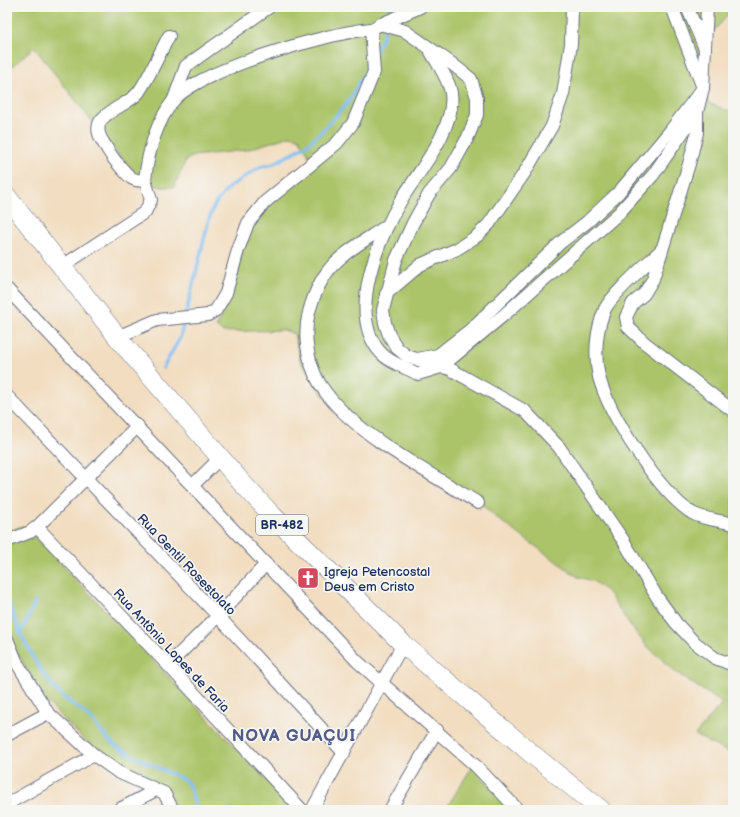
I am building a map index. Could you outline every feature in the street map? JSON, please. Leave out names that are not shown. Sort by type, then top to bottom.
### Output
[{"type":"highway","name":"BR-482","points":[[8,200],[118,337],[220,458],[273,516],[403,644],[532,754],[601,810]]},
{"type":"street","points":[[61,267],[145,212],[151,200],[145,180],[152,145],[159,123],[174,100],[186,66],[269,7]]},
{"type":"street","points":[[174,100],[192,87],[233,65],[320,39],[375,27],[420,7]]},
{"type":"street","points":[[386,294],[420,265],[457,249],[477,236],[489,224],[525,172],[552,126],[563,94],[571,44],[572,7]]},
{"type":"street","points":[[672,7],[703,88]]},
{"type":"street","points":[[687,7],[705,49]]},
{"type":"street","points":[[707,7],[703,88],[697,112],[697,133],[689,164],[653,279],[644,294],[633,303],[626,318],[628,327],[645,343],[733,411]]},
{"type":"street","points":[[375,27],[405,31],[470,79],[477,98],[477,115],[467,139],[451,168],[429,194],[412,223],[396,260],[383,310],[385,323],[397,348],[407,356],[457,372],[525,411],[559,447],[623,540],[657,597],[676,623],[693,641],[715,658],[733,665]]},
{"type":"street","points":[[118,337],[157,320],[208,315],[216,310],[226,293],[238,250],[248,222],[264,202],[337,143],[353,123],[374,72],[375,27]]},
{"type":"street","points":[[145,180],[132,180],[113,158],[97,134],[97,128],[101,119],[138,93],[169,36]]},
{"type":"street","points":[[430,49],[447,81],[451,94],[449,110],[444,130],[437,144],[403,197],[377,250],[369,275],[366,314],[370,338],[381,354],[418,374],[441,367],[536,287],[619,213],[653,176],[697,112]]},
{"type":"street","points":[[418,360],[438,354],[470,330],[560,243],[587,222],[619,192],[671,130],[703,88]]},
{"type":"street","points":[[388,225],[336,262],[323,278],[312,300],[307,322],[306,344],[313,369],[325,393],[349,419],[381,442],[478,503]]},
{"type":"street","points":[[662,249],[621,290],[606,308],[596,348],[599,377],[608,404],[648,468],[672,496],[693,514],[733,524]]},
{"type":"street","points":[[7,289],[138,426],[358,662],[437,730],[477,767],[518,810]]},
{"type":"street","name":"Rua Gentil Rosestolato","points":[[7,396],[218,616],[344,753]]},
{"type":"street","points":[[7,541],[30,532],[37,527],[87,479],[138,426]]},
{"type":"street","points":[[193,485],[220,458]]},
{"type":"street","name":"Rua Antônio Lopes de Faria","points":[[37,527],[168,665],[302,810]]},
{"type":"street","points":[[168,665],[218,616],[266,564]]},
{"type":"street","points":[[7,639],[12,666],[48,713],[94,755],[118,772],[164,793],[173,810]]},
{"type":"street","points":[[312,810],[403,644]]},
{"type":"street","points":[[7,735],[48,713]]},
{"type":"street","points":[[390,810],[437,730]]},
{"type":"street","points":[[7,804],[94,755]]},
{"type":"street","points":[[118,810],[156,790]]},
{"type":"green space","points":[[7,7],[733,7],[723,21],[700,45],[701,81],[709,103],[733,113],[733,755],[695,735],[722,703],[674,671],[646,645],[629,624],[608,592],[593,581],[578,577],[498,519],[461,487],[386,448],[323,395],[301,363],[294,334],[284,330],[223,332],[216,327],[227,300],[248,234],[266,206],[310,161],[308,153],[299,138],[290,136],[246,150],[194,156],[186,160],[174,187],[161,187],[149,183],[136,173],[115,151],[34,47],[7,71]]},
{"type":"green space","points":[[23,526],[46,548],[295,810],[176,810],[165,789],[110,762],[85,741],[45,700],[7,636],[7,532]]},
{"type":"green space","points":[[472,767],[515,810],[445,810]]},
{"type":"waterway","points":[[392,15],[396,7]]},
{"type":"waterway","points":[[377,50],[386,28]]},
{"type":"waterway","points":[[163,368],[180,338],[209,219],[215,204],[229,187],[260,167],[273,164],[307,145],[326,127],[348,102],[370,64]]},
{"type":"waterway","points":[[7,599],[16,623],[34,659],[41,671],[58,692],[89,717],[105,736],[116,746],[133,756],[186,781],[190,787],[197,810]]},
{"type":"waterway","points":[[20,634],[36,601]]},
{"type":"place","name":"Igreja Petencostal Deus em Cristo","points":[[308,578]]},
{"type":"district","name":"NOVA GUAÇUI","points":[[294,735]]}]
